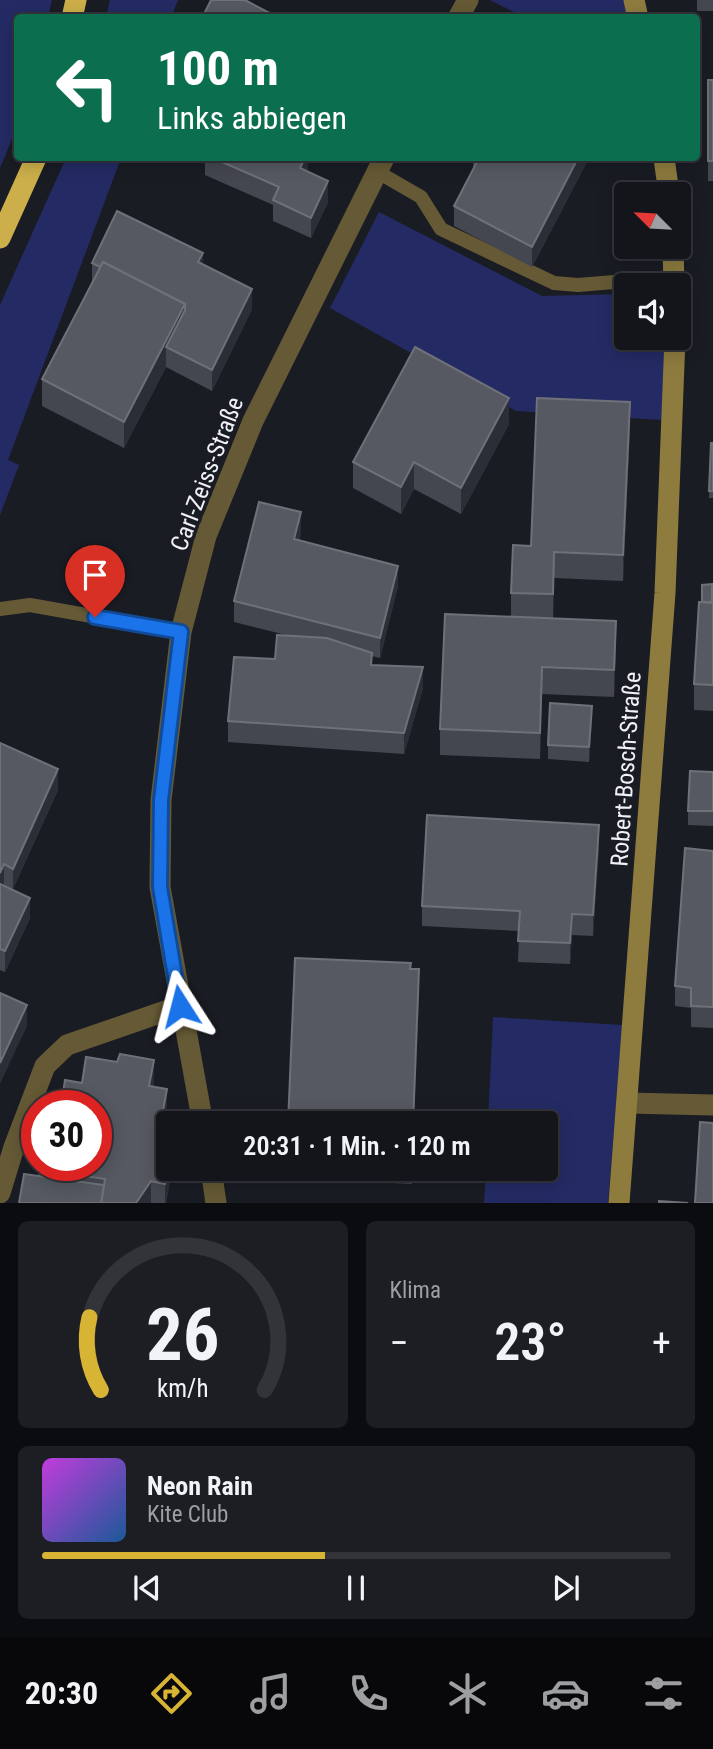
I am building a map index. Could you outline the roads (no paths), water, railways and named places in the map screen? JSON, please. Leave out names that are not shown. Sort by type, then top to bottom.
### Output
[{"type":"highway","points":[[0,238],[35,161]]},
{"type":"street","points":[[664,161],[667,182]]},
{"type":"street","name":"Carl-Zeiss-Straße","points":[[201,1111],[160,887],[161,800],[181,632],[206,536],[253,421],[380,164]]},
{"type":"street","name":"Robert-Bosch-Straße","points":[[619,1203],[665,593],[675,350]]},
{"type":"street","points":[[0,1193],[7,1145],[45,1066],[67,1045],[180,1006]]},
{"type":"street","points":[[627,1103],[713,1105]]},
{"type":"street","points":[[213,1181],[216,1203]]},
{"type":"lane","points":[[380,164],[421,197],[441,229],[554,283],[614,284]]},
{"type":"lane","points":[[0,609],[30,605],[181,632]]}]
